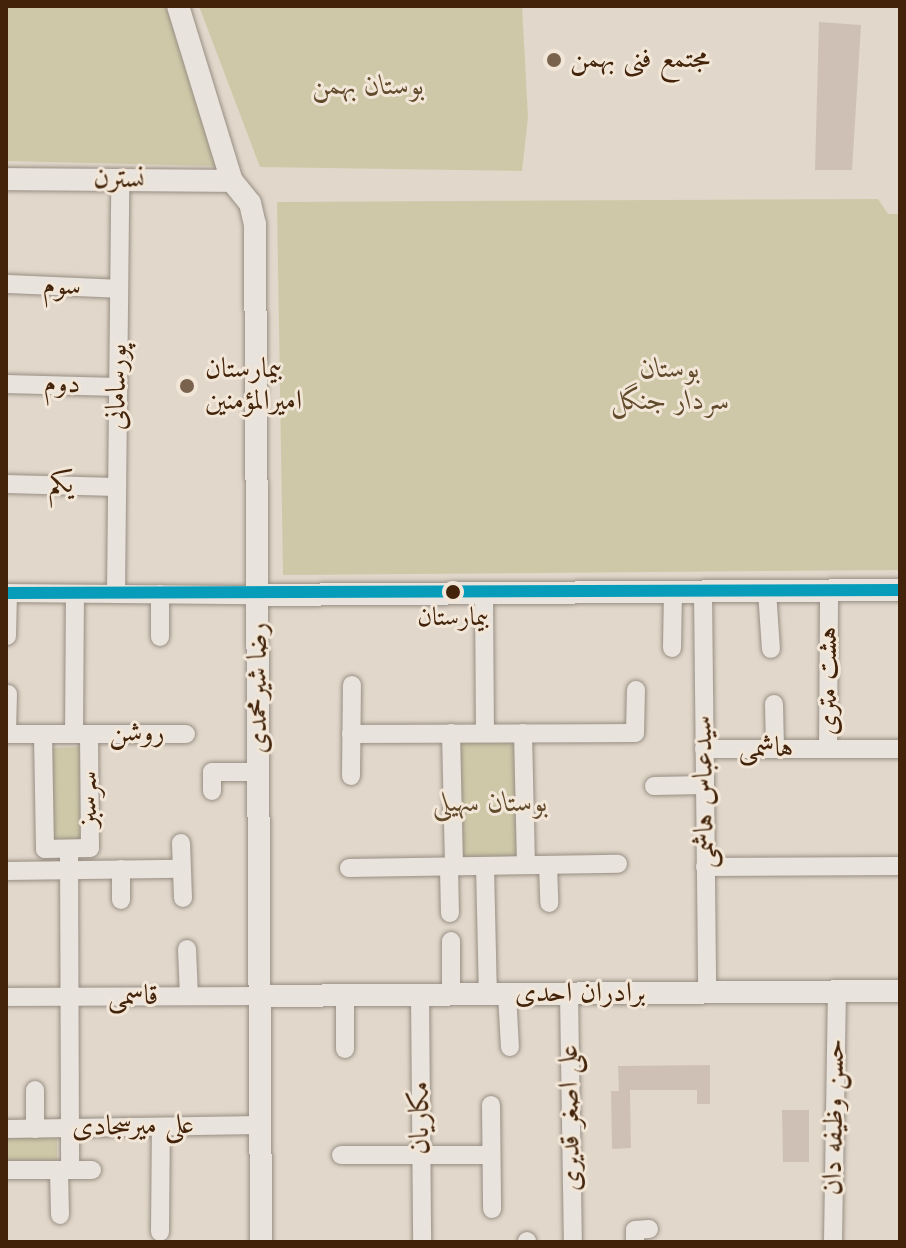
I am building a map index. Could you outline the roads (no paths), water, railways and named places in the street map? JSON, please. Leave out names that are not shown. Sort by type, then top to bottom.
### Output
[{"type":"street","name":"رضا شیرمحمدی","points":[[178,6],[232,181],[250,203],[255,224],[261,1242]]},
{"type":"street","name":"نسترن","points":[[6,179],[232,181]]},
{"type":"street","name":"پورسامانی","points":[[116,594],[120,180]]},
{"type":"street","name":"سوم","points":[[6,284],[119,289]]},
{"type":"street","name":"دوم","points":[[6,384],[118,387]]},
{"type":"street","name":"یکم","points":[[6,484],[117,487]]},
{"type":"street","name":"هشت متری","points":[[829,590],[828,749],[900,749]]},
{"type":"street","points":[[7,636],[7,593],[258,595],[900,590]]},
{"type":"street","name":"سیدعباس هاشمی","points":[[703,591],[707,993]]},
{"type":"street","points":[[767,591],[771,649]]},
{"type":"street","points":[[672,648],[673,592]]},
{"type":"street","points":[[484,593],[485,733]]},
{"type":"street","points":[[75,594],[81,734]]},
{"type":"street","points":[[160,594],[160,637]]},
{"type":"street","points":[[351,776],[352,685]]},
{"type":"street","points":[[351,734],[635,733],[636,690]]},
{"type":"street","points":[[8,694],[6,734],[43,734]]},
{"type":"street","points":[[774,704],[775,749]]},
{"type":"street","points":[[450,913],[451,733]]},
{"type":"street","points":[[523,733],[526,865]]},
{"type":"street","name":"سرسبز","points":[[43,734],[81,734],[90,848],[45,849],[43,734]]},
{"type":"street","name":"روشن","points":[[81,734],[186,734]]},
{"type":"street","name":"هاشمی","points":[[704,749],[828,749]]},
{"type":"street","points":[[212,791],[212,772],[259,772]]},
{"type":"street","points":[[654,786],[705,785]]},
{"type":"street","points":[[181,843],[183,898]]},
{"type":"street","points":[[60,1215],[69,1128],[69,849]]},
{"type":"street","points":[[349,868],[618,864]]},
{"type":"street","points":[[548,865],[549,903]]},
{"type":"street","points":[[485,866],[498,994],[510,1047]]},
{"type":"street","points":[[705,867],[900,866]]},
{"type":"street","points":[[121,869],[121,900]]},
{"type":"street","points":[[6,871],[181,869]]},
{"type":"street","points":[[451,941],[451,995]]},
{"type":"street","points":[[187,949],[189,996]]},
{"type":"street","name":"برادران احدی","points":[[260,996],[900,991]]},
{"type":"street","name":"حسن وظیفه دان","points":[[833,1242],[837,992]]},
{"type":"street","name":"مکاریان","points":[[420,994],[422,1242]]},
{"type":"street","name":"علی اصغر قدیری","points":[[569,994],[573,1242]]},
{"type":"street","points":[[345,995],[345,1049]]},
{"type":"street","name":"قاسمی","points":[[6,997],[260,996]]},
{"type":"street","points":[[35,1090],[35,1129]]},
{"type":"street","points":[[491,1105],[492,1209]]},
{"type":"street","name":"علی میرسجادی","points":[[6,1129],[261,1125]]},
{"type":"street","points":[[160,1232],[161,1127]]},
{"type":"street","points":[[341,1155],[491,1155]]},
{"type":"street","points":[[6,1170],[92,1170]]},
{"type":"place","name":"مجتمع فنی بهمن","points":[[554,60]]},
{"type":"place","name":"بیمارستان امیرالمؤمنین","points":[[187,386]]},
{"type":"place","name":"بیمارستان","points":[[453,592]]},
{"type":"park label","name":"بوستان بهمن","points":[[368,87]]},
{"type":"park label","name":"بوستان سردار جنگل","points":[[670,386]]},
{"type":"park label","name":"بوستان سهیلی","points":[[490,804]]}]
